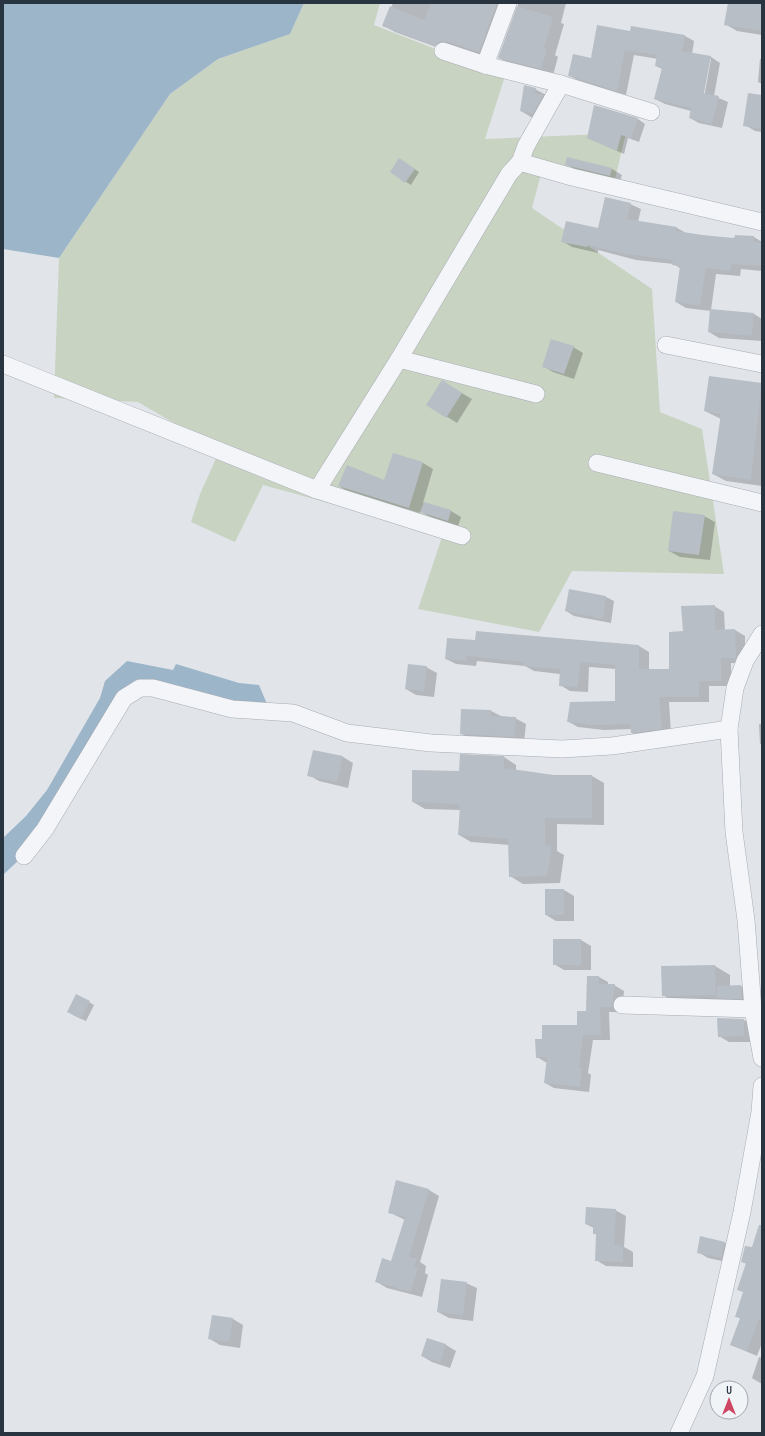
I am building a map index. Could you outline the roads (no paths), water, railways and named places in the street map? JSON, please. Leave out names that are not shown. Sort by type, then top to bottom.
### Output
[{"type":"street","points":[[485,65],[508,3]]},
{"type":"street","points":[[443,51],[485,65],[561,84],[651,112]]},
{"type":"street","points":[[316,490],[399,359],[509,174],[520,162],[526,146],[561,84]]},
{"type":"street","points":[[520,162],[572,177],[762,222]]},
{"type":"street","points":[[666,345],[762,364]]},
{"type":"street","points":[[399,359],[536,394]]},
{"type":"street","points":[[3,364],[316,490],[462,536]]},
{"type":"street","points":[[598,463],[762,503]]},
{"type":"street","points":[[762,634],[745,661],[735,688],[730,729],[734,832],[746,920],[753,1009],[762,1058]]},
{"type":"street","points":[[745,661],[762,663]]},
{"type":"street","points":[[24,856],[45,829],[124,698],[140,688],[153,688],[232,709],[293,713],[348,732],[431,743],[562,749],[612,746],[730,729]]},
{"type":"street","points":[[622,1005],[753,1009]]},
{"type":"street","points":[[679,1433],[705,1376],[742,1212],[760,1112],[762,1086]]},
{"type":"water","points":[[3,3],[304,3],[290,34],[218,59],[170,94],[59,258],[3,249]]},
{"type":"water","points":[[127,661],[173,670],[176,664],[239,683],[259,685],[267,704],[250,707],[135,683],[22,857],[3,875],[3,838],[26,816],[47,790],[100,698],[105,681]]}]
